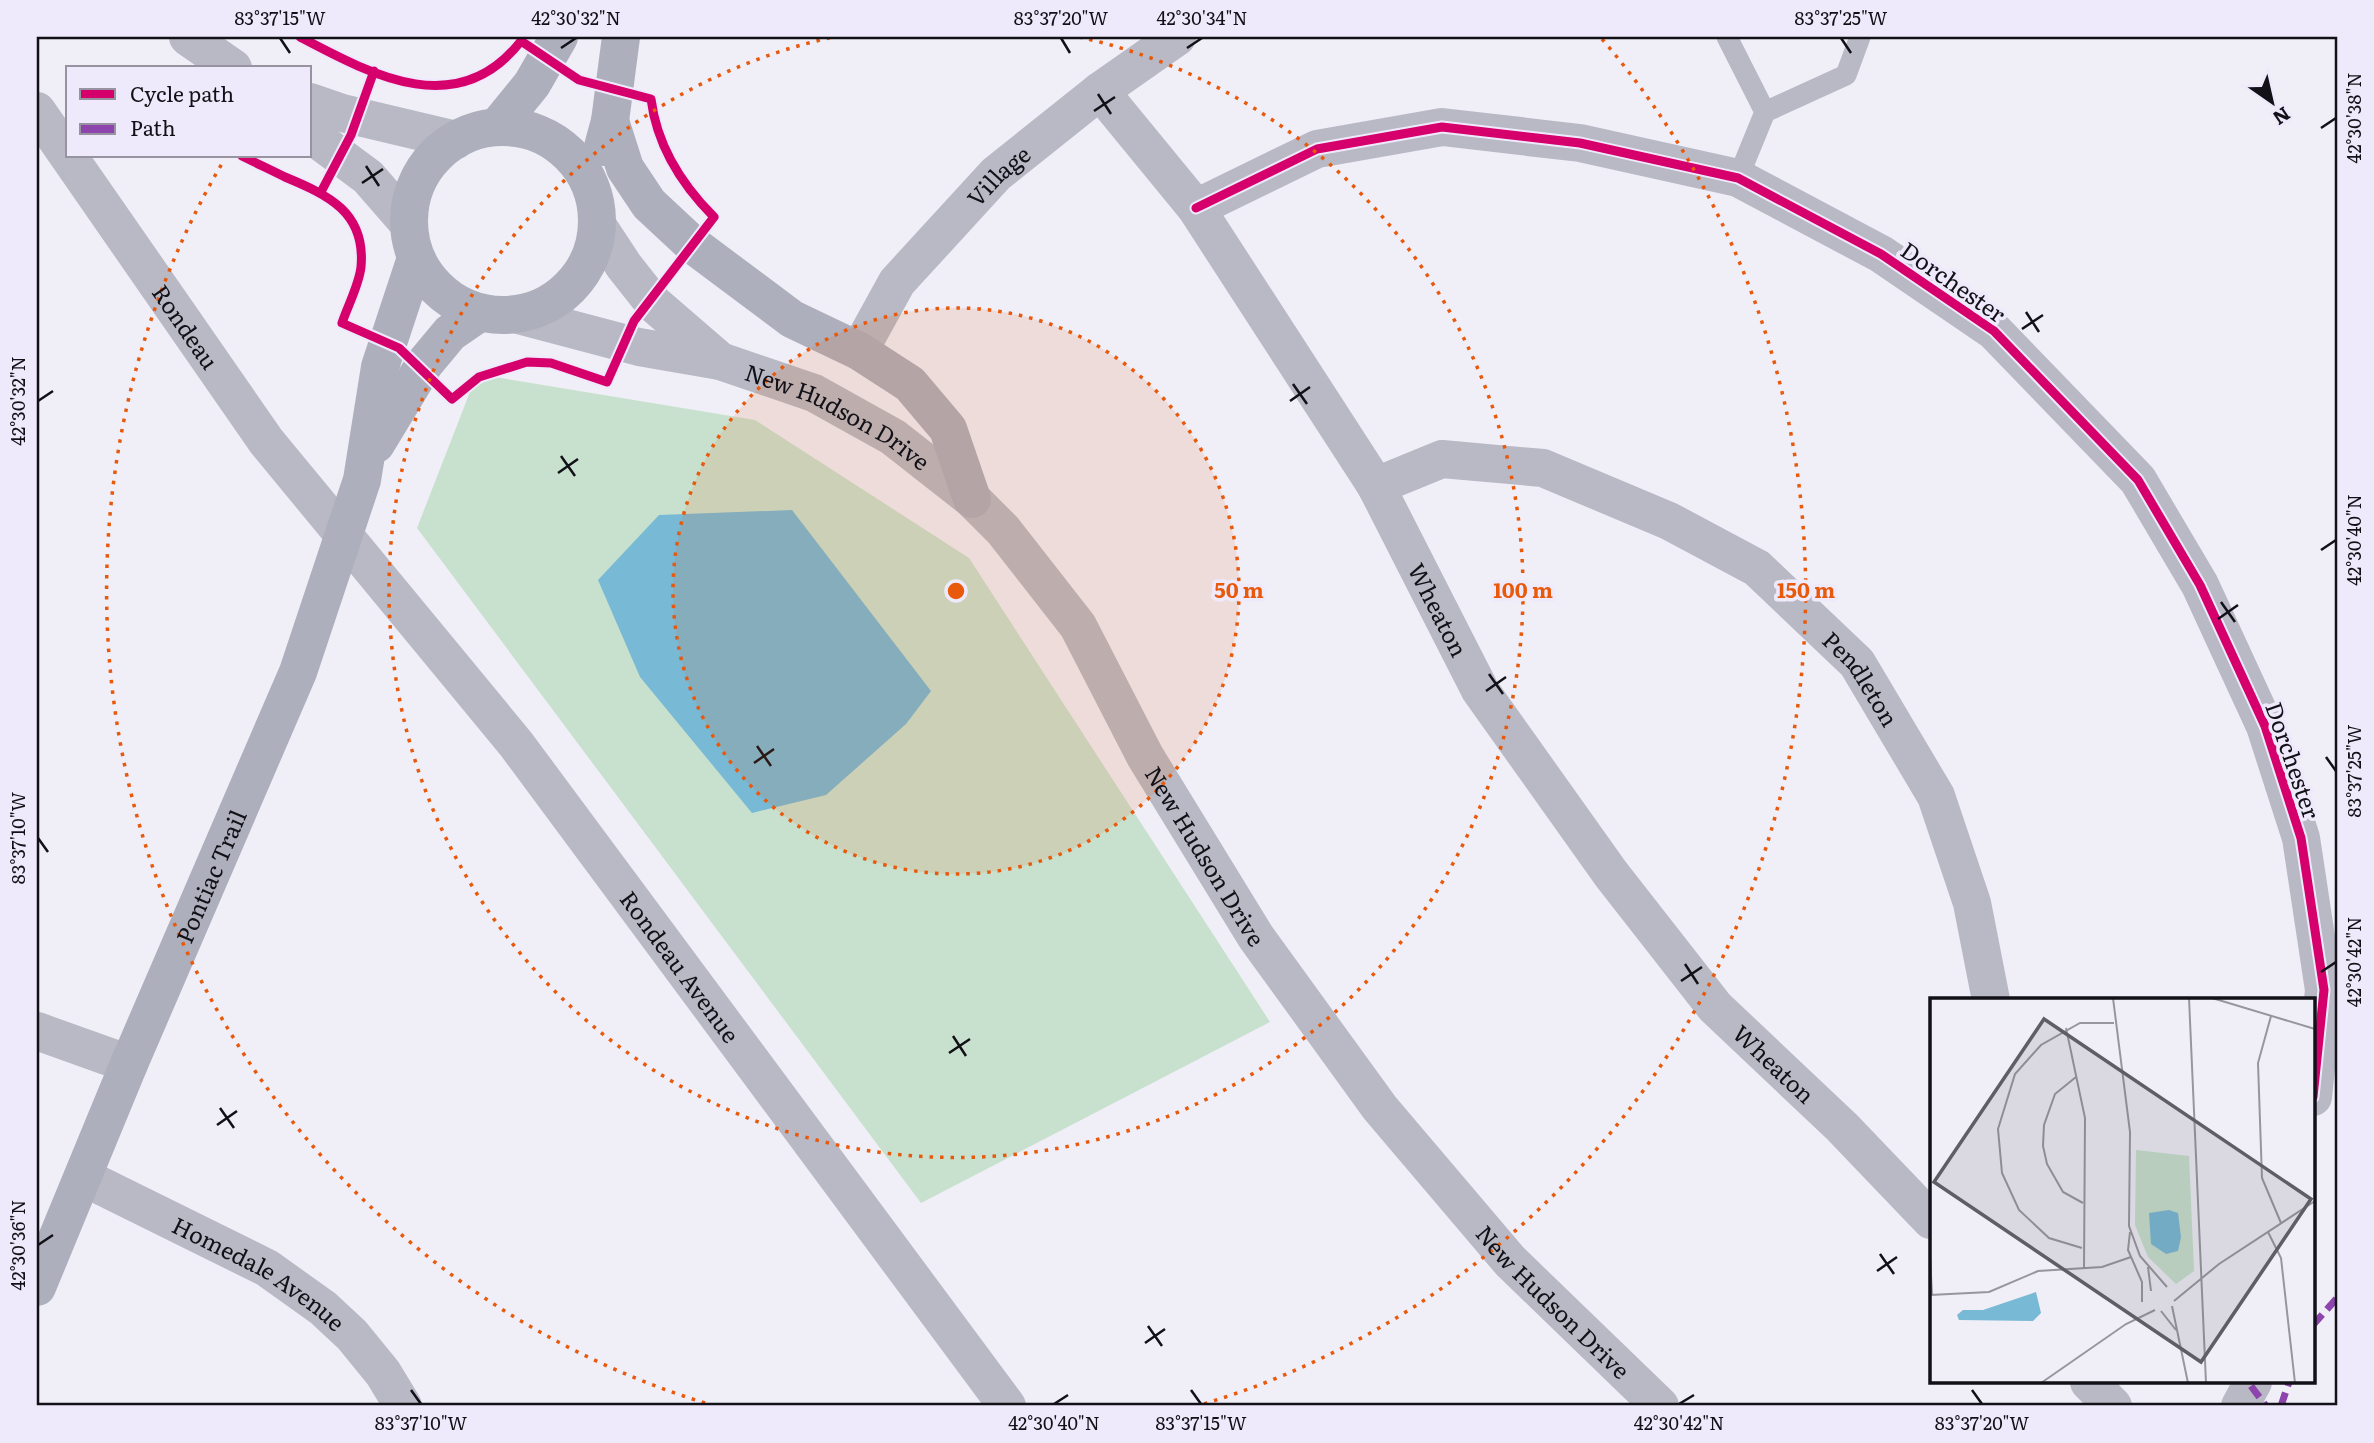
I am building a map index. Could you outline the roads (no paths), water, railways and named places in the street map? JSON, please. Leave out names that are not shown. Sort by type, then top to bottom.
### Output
[{"type":"main road","points":[[497,127],[532,84],[559,37]]},
{"type":"main road","points":[[595,207],[576,162],[554,142],[527,130],[497,127],[456,140],[436,156],[421,176],[411,199],[412,241],[431,282],[453,301],[479,313],[499,316],[518,314],[548,304],[573,284],[590,257],[621,37]]},
{"type":"main road","points":[[610,121],[625,168],[649,204],[692,245],[792,319],[859,351],[910,384],[948,429],[972,499]]},
{"type":"main road","name":"Pontiac Trail","points":[[37,1287],[128,1064],[298,672],[362,480],[380,367],[412,241]]},
{"type":"main road","name":"Pontiac Trail","points":[[367,458],[425,363],[450,333],[479,313]]},
{"type":"street","points":[[188,37],[230,66]]},
{"type":"street","name":"Village","points":[[859,351],[897,282],[996,174],[1100,91],[1177,37]]},
{"type":"street","name":"Wheaton","points":[[1100,91],[1196,208],[1376,486],[1480,690],[1611,874],[1715,1007],[1842,1127],[1930,1219]]},
{"type":"street","points":[[312,103],[342,113],[456,140]]},
{"type":"street","name":"Rondeau","points":[[37,111],[66,153]]},
{"type":"street","name":"Dorchester","points":[[1196,208],[1317,149],[1442,127],[1580,143],[1738,178],[1881,254],[1994,331],[2138,480],[2200,585],[2265,726],[2301,838],[2331,990],[2314,1091]]},
{"type":"street","points":[[312,135],[368,177],[412,241]]},
{"type":"street","name":"Rondeau","points":[[70,158],[266,441],[342,536]]},
{"type":"street","name":"New Hudson Drive","points":[[595,207],[624,266],[654,304],[720,361]]},
{"type":"street","name":"New Hudson Drive","points":[[518,314],[639,348],[720,361],[814,393],[893,437],[972,499],[1003,530],[1078,626],[1144,756],[1256,937],[1380,1108],[1510,1261],[1660,1406]]},
{"type":"street","name":"Pendleton","points":[[1376,486],[1443,459],[1543,468],[1669,521],[1757,568],[1857,663],[1936,796],[1972,903],[1991,998]]},
{"type":"street","name":"Rondeau Avenue","points":[[342,536],[516,744],[1007,1406]]},
{"type":"street","points":[[37,1031],[128,1064]]},
{"type":"street","name":"Homedale Avenue","points":[[83,1177],[267,1268],[323,1308],[352,1335],[383,1373],[402,1406]]},
{"type":"street","points":[[2092,1384],[2113,1406]]},
{"type":"street","points":[[2239,1406],[2252,1384]]},
{"type":"lane","points":[[1727,37],[1765,112]]},
{"type":"lane","points":[[1738,178],[1765,112],[1846,75],[1860,37]]},
{"type":"water","points":[[792,510],[931,691],[906,724],[826,795],[752,813],[640,677],[598,580],[659,515]]}]
